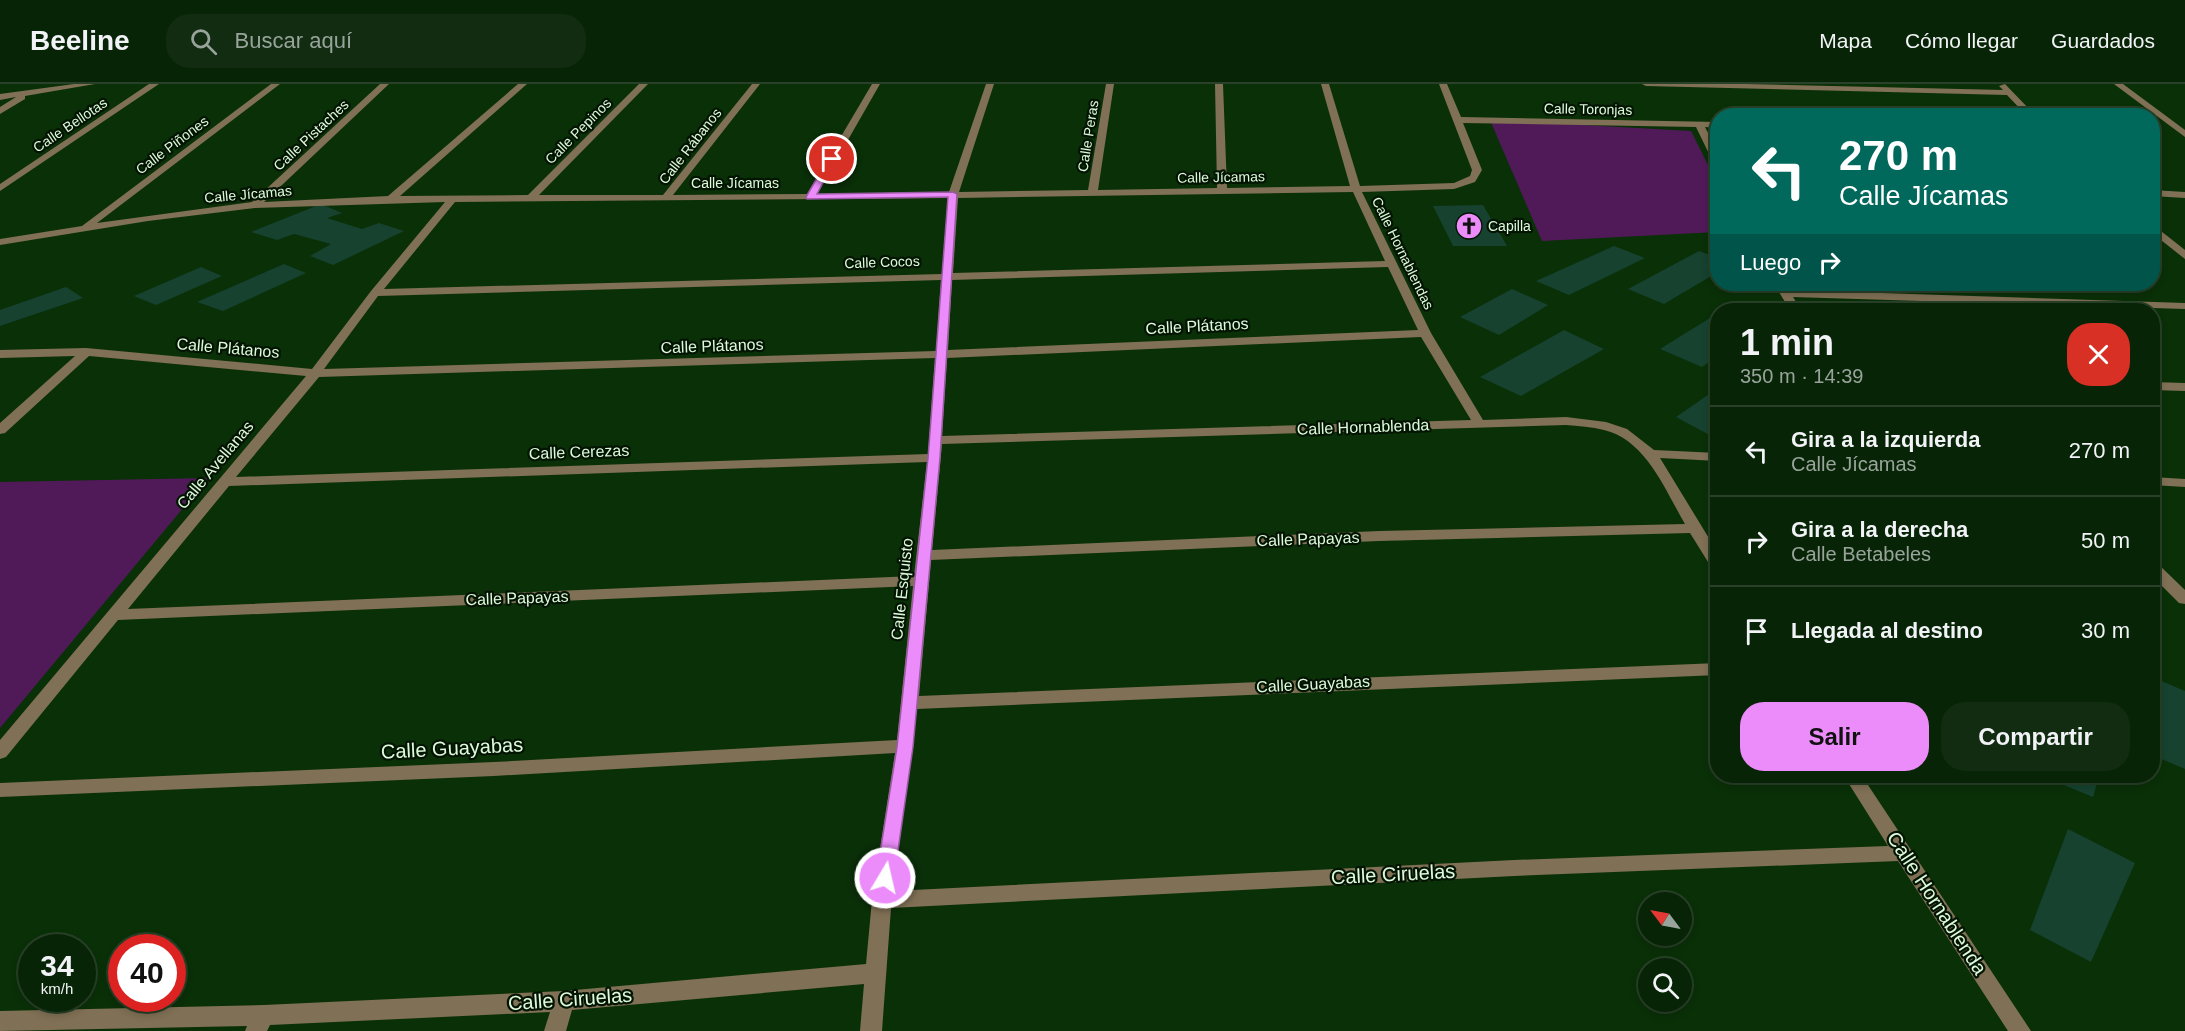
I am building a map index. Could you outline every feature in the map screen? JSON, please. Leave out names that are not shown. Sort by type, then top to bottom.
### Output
[{"type":"street","points":[[0,97],[91,84]]},
{"type":"street","name":"Calle Bellotas","points":[[0,188],[155,84]]},
{"type":"street","name":"Calle Piñones","points":[[84,228],[276,84]]},
{"type":"street","name":"Calle Pistaches","points":[[255,205],[385,84]]},
{"type":"street","points":[[391,199],[523,84]]},
{"type":"street","name":"Calle Pepinos","points":[[532,197],[644,84]]},
{"type":"street","name":"Calle Rábanos","points":[[667,196],[756,84]]},
{"type":"street","points":[[810,197],[876,84]]},
{"type":"street","name":"Calle Esquisto","points":[[871,1031],[874,973],[882,900],[905,747],[936,440],[953,194],[990,84]]},
{"type":"street","name":"Calle Peras","points":[[1093,192],[1110,84]]},
{"type":"street","points":[[1219,84],[1222,191]]},
{"type":"street","name":"Calle Hornablendas","points":[[1325,84],[1356,189],[1390,264],[1425,333],[1479,423]]},
{"type":"street","points":[[1443,84],[1457,120]]},
{"type":"street","points":[[1646,84],[2011,93]]},
{"type":"street","points":[[2001,84],[2025,108]]},
{"type":"street","points":[[2118,84],[2150,108]]},
{"type":"street","points":[[0,111],[30,93]]},
{"type":"street","points":[[2160,115],[2185,134]]},
{"type":"street","name":"Calle Jícamas","points":[[0,242],[255,205],[391,199],[810,197],[1441,187],[1466,184],[1476,176],[1476,165],[1457,120]]},
{"type":"street","name":"Calle Toronjas","points":[[1457,120],[1710,125]]},
{"type":"street","points":[[1699,125],[1710,146]]},
{"type":"street","points":[[2160,193],[2185,195]]},
{"type":"street","name":"Calle Avellanas","points":[[0,752],[315,373],[375,293],[454,198]]},
{"type":"street","points":[[2160,234],[2185,256]]},
{"type":"street","points":[[2160,242],[2170,242]]},
{"type":"street","name":"Calle Cocos","points":[[375,293],[1390,264]]},
{"type":"street","points":[[1850,291],[2118,303]]},
{"type":"street","points":[[2160,305],[2185,306]]},
{"type":"street","name":"Calle Plátanos","points":[[0,354],[86,352],[315,373],[837,359],[1425,333]]},
{"type":"street","points":[[0,430],[86,352]]},
{"type":"street","points":[[2160,386],[2185,387]]},
{"type":"street","name":"Calle Hornablenda","points":[[936,440],[1479,423],[1566,422],[1606,426],[1629,436],[1650,454],[1710,553]]},
{"type":"street","points":[[1650,454],[1710,457]]},
{"type":"street","name":"Calle Cerezas","points":[[225,482],[934,458]]},
{"type":"street","points":[[2160,482],[2185,483]]},
{"type":"street","name":"Calle Papayas","points":[[923,555],[1379,536],[1694,528]]},
{"type":"street","points":[[2160,575],[2185,599]]},
{"type":"street","name":"Calle Papayas","points":[[114,615],[920,581]]},
{"type":"street","name":"Calle Guayabas","points":[[909,703],[1710,669]]},
{"type":"street","name":"Calle Guayabas","points":[[0,790],[482,769],[905,747]]},
{"type":"street","name":"Calle Hornablenda","points":[[1858,783],[2020,1031]]},
{"type":"street","name":"Calle Ciruelas","points":[[882,900],[1514,868],[1904,853]]},
{"type":"street","name":"Calle Ciruelas","points":[[0,1021],[260,1023],[564,1001],[874,973]]},
{"type":"street","points":[[555,1031],[564,1001]]},
{"type":"shaded area","points":[[1490,120],[1691,131],[1710,169],[1710,232],[1542,241]]},
{"type":"shaded area","points":[[208,478],[0,728],[0,482]]},
{"type":"building","points":[[321,204],[342,213],[327,218],[362,229],[379,223],[404,231],[333,265],[310,256],[331,244],[294,234],[277,240],[251,232]]},
{"type":"building","name":"Capilla","points":[[1483,205],[1507,246],[1453,246],[1433,206]]},
{"type":"building","points":[[1614,246],[1645,258],[1569,295],[1536,281]]},
{"type":"building","points":[[1699,251],[1710,255],[1710,277],[1664,304],[1628,289]]},
{"type":"building","points":[[284,264],[306,273],[223,311],[197,302]]},
{"type":"building","points":[[201,267],[222,276],[156,305],[134,296]]},
{"type":"building","points":[[66,287],[83,298],[0,326],[0,310]]},
{"type":"building","points":[[1512,289],[1548,305],[1499,335],[1460,317]]},
{"type":"building","points":[[1710,318],[1710,362],[1702,367],[1660,349]]},
{"type":"building","points":[[1564,330],[1604,349],[1521,396],[1480,377]]},
{"type":"building","points":[[1710,394],[1710,435],[1676,417]]},
{"type":"building","points":[[2160,680],[2185,691],[2185,769],[2160,758]]},
{"type":"building","points":[[2059,783],[2097,783],[2093,797]]},
{"type":"building","points":[[2068,829],[2135,863],[2091,962],[2030,930]]},
{"type":"place","name":"Capilla","points":[[1469,226]]},
{"type":"route","points":[[832,159],[810,197],[953,194],[934,458],[905,747],[885,878]]}]
